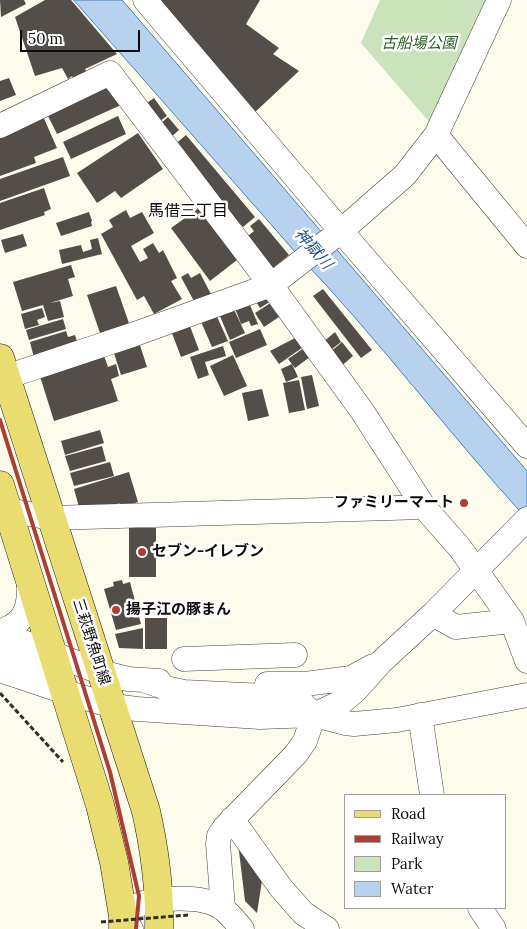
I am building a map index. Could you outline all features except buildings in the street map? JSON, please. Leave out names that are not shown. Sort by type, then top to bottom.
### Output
[{"type":"main road","name":"三萩野魚町線","points":[[2,372],[146,812],[154,847],[160,901],[159,929]]},
{"type":"main road","points":[[0,484],[4,511],[29,579],[100,805],[114,862],[119,924]]},
{"type":"street","points":[[145,0],[527,446]]},
{"type":"street","points":[[2,372],[136,334],[271,284],[341,231],[405,175],[436,135],[499,0]]},
{"type":"street","points":[[0,126],[110,73],[271,284],[362,411],[424,508],[476,570],[512,621],[527,662]]},
{"type":"street","points":[[436,135],[527,246]]},
{"type":"street","points":[[4,511],[51,518],[424,508]]},
{"type":"street","points":[[126,748],[126,741],[131,730],[142,724],[254,731],[275,730],[288,728],[343,701],[523,523]]},
{"type":"street","points":[[29,579],[30,592],[26,611],[16,624],[0,632],[59,674]]},
{"type":"street","points":[[433,614],[456,627],[512,621]]},
{"type":"street","points":[[0,652],[107,690],[134,696],[229,702],[246,705],[283,717],[314,715],[354,724],[397,720],[527,694]]},
{"type":"street","points":[[202,683],[193,659],[295,655]]},
{"type":"street","points":[[0,670],[59,674],[107,690],[128,679],[202,683],[305,684],[351,678],[381,662]]},
{"type":"street","points":[[143,680],[170,690],[184,692],[285,697],[303,704],[314,715]]},
{"type":"street","points":[[223,908],[219,836],[232,819],[296,754],[305,741],[314,715]]},
{"type":"street","points":[[420,715],[432,794]]},
{"type":"street","points":[[146,812],[164,840],[171,879],[175,889],[191,907]]},
{"type":"street","points":[[232,819],[281,888],[303,913],[327,929]]},
{"type":"street","points":[[119,924],[134,907],[160,901],[191,907],[210,902],[223,908],[242,929]]},
{"type":"street","points":[[481,909],[494,929]]},
{"type":"path","points":[[0,693],[63,762]]},
{"type":"path","points":[[119,924],[191,907]]},
{"type":"green space","name":"古船場公園","points":[[380,0],[490,0],[431,124],[361,43]]},
{"type":"water","name":"神獄川","points":[[74,0],[122,0],[527,471],[527,519],[356,319]]},
{"type":"railway","points":[[0,420],[110,772],[139,896],[136,929]]},
{"type":"place","name":"ファミリーマート","points":[[464,503]]},
{"type":"place","name":"セブン-イレブン","points":[[142,552]]},
{"type":"place","name":"揚子江の豚まん","points":[[116,610]]},
{"type":"district","name":"馬借三丁目","points":[[188,211]]}]
